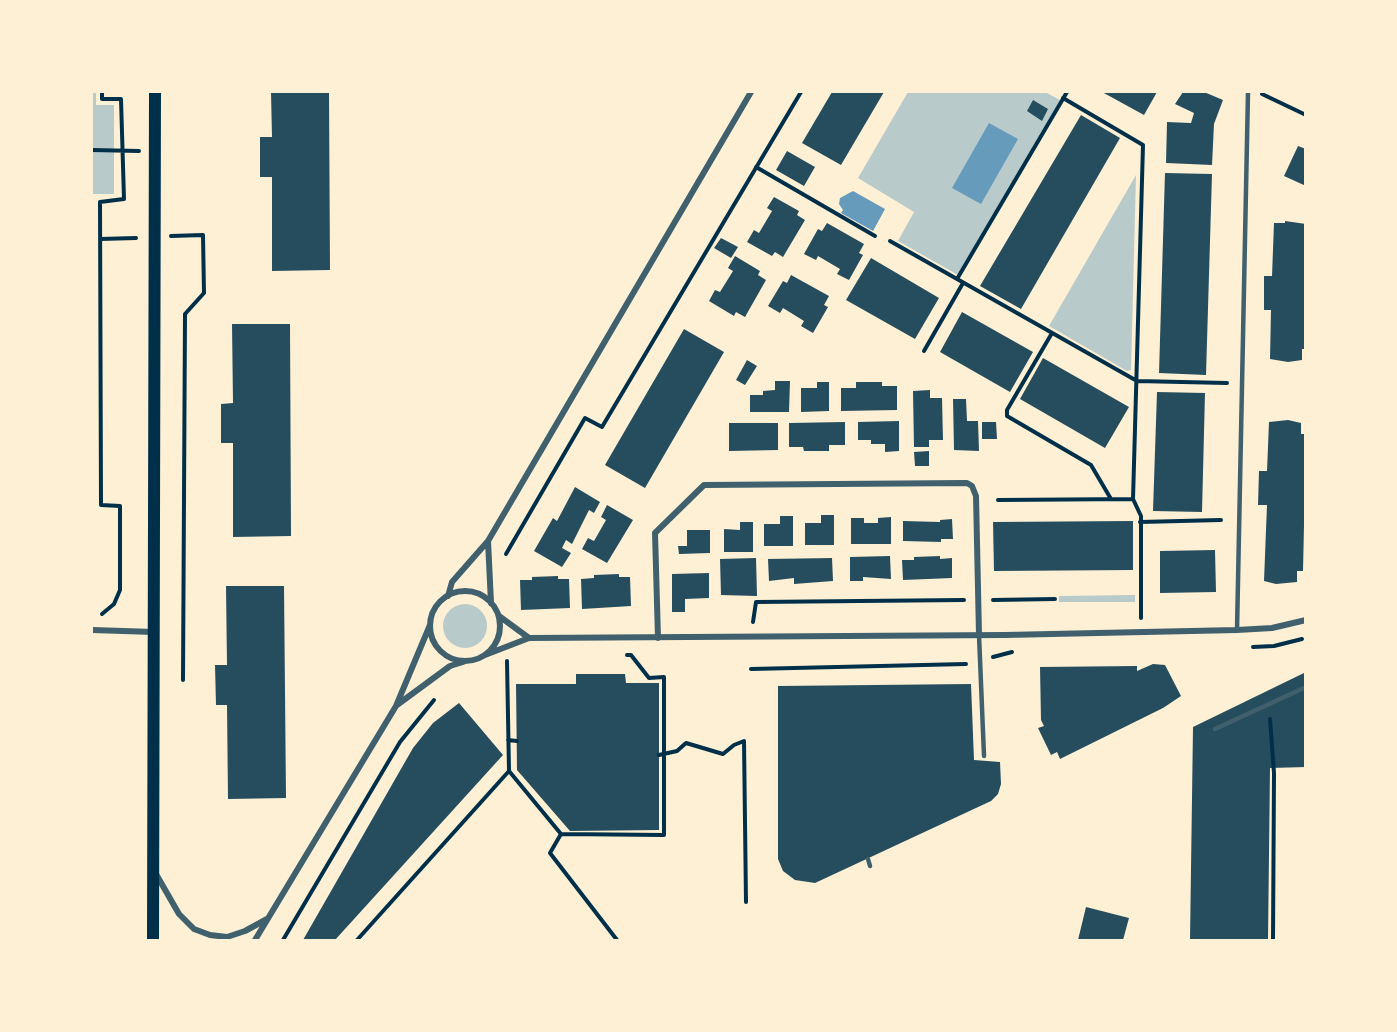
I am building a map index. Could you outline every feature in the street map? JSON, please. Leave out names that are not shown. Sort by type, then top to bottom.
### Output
[{"type":"main road","points":[[153,940],[155,92]]},
{"type":"street","points":[[255,940],[396,706],[433,614],[448,596],[452,582],[488,541],[751,92]]},
{"type":"street","points":[[658,638],[655,533],[704,485],[967,483],[972,486],[976,496],[980,635]]},
{"type":"street","points":[[488,541],[491,603]]},
{"type":"street","points":[[448,596],[471,592],[482,596],[491,603],[499,616],[529,638]]},
{"type":"street","points":[[485,655],[498,638],[499,616]]},
{"type":"street","points":[[396,706],[450,666],[529,638],[980,635],[1237,630],[1272,628],[1305,620]]},
{"type":"street","points":[[430,625],[436,646],[444,654],[465,661]]},
{"type":"street","points":[[92,630],[154,632]]},
{"type":"street","points":[[154,868],[179,914],[194,929],[210,935],[227,936],[245,931],[268,919]]},
{"type":"lane","points":[[1237,630],[1248,92]]},
{"type":"lane","points":[[980,635],[984,756]]},
{"type":"lane","points":[[1215,729],[1305,687]]},
{"type":"lane","points":[[868,859],[870,866]]},
{"type":"path","points":[[93,617],[114,604],[120,590],[120,506],[100,505],[100,202],[124,199],[121,99],[102,99],[102,92]]},
{"type":"path","points":[[957,279],[1067,92]]},
{"type":"path","points":[[1256,92],[1305,115]]},
{"type":"path","points":[[1063,98],[1143,145],[1133,499],[1140,522],[1141,631]]},
{"type":"path","points":[[92,150],[116,150]]},
{"type":"path","points":[[756,167],[875,236]]},
{"type":"path","points":[[100,239],[203,235],[204,293],[184,314],[183,680]]},
{"type":"path","points":[[890,241],[1137,381],[1242,384]]},
{"type":"path","points":[[924,351],[963,283]]},
{"type":"path","points":[[1052,333],[1007,410],[1006,416],[1091,465],[1111,499]]},
{"type":"path","points":[[998,500],[1133,499]]},
{"type":"path","points":[[1140,522],[1221,520]]},
{"type":"path","points":[[507,660],[509,771],[561,834],[664,835],[661,755],[664,677],[649,678],[631,655],[620,655]]},
{"type":"path","points":[[500,662],[516,658]]},
{"type":"path","points":[[751,669],[958,666]]},
{"type":"path","points":[[283,940],[400,742],[415,720],[440,695]]},
{"type":"path","points":[[1269,704],[1274,773],[1273,940]]},
{"type":"path","points":[[508,740],[517,741]]},
{"type":"path","points":[[661,755],[677,751],[686,742],[723,754],[734,745],[744,741],[746,902]]},
{"type":"path","points":[[357,940],[509,771]]},
{"type":"path","points":[[561,834],[550,853],[617,940]]},
{"type":"shaded area","points":[[92,92],[96,92],[96,105],[114,105],[114,194],[92,194]]},
{"type":"shaded area","points":[[908,92],[1045,92],[1060,100],[958,275],[898,241],[914,212],[858,178]]},
{"type":"shaded area","points":[[1136,175],[1131,370],[1127,371],[1049,326]]},
{"type":"shaded area","points":[[1135,595],[1135,602],[1059,602],[1059,596]]},
{"type":"shaded area","points":[[465,604],[474,605],[481,610],[486,617],[486,635],[481,642],[474,647],[465,648],[456,647],[449,642],[444,635],[443,626],[444,617],[449,610],[456,605]]},
{"type":"water","points":[[989,123],[1018,139],[981,204],[952,188]]},
{"type":"water","points":[[853,191],[885,209],[873,231],[841,213],[843,210],[839,204],[840,198]]},
{"type":"building","points":[[271,92],[329,92],[330,270],[272,271],[272,177],[260,177],[260,137],[272,137]]},
{"type":"building","points":[[832,92],[884,92],[841,165],[802,143]]},
{"type":"building","points":[[1102,92],[1157,92],[1144,115]]},
{"type":"building","points":[[1183,92],[1204,92],[1223,100],[1214,124],[1212,165],[1166,163],[1167,122],[1191,123],[1194,113],[1175,104]]},
{"type":"building","points":[[1033,100],[1048,109],[1042,121],[1027,111]]},
{"type":"building","points":[[1081,115],[1120,138],[1021,309],[980,286]]},
{"type":"building","points":[[1298,146],[1306,149],[1306,186],[1284,176]]},
{"type":"building","points":[[787,151],[815,167],[804,186],[776,170]]},
{"type":"building","points":[[1165,173],[1212,174],[1206,375],[1159,373]]},
{"type":"building","points":[[774,197],[799,211],[797,215],[805,220],[783,257],[775,252],[772,256],[747,242],[754,230],[759,233],[772,211],[767,208]]},
{"type":"building","points":[[1285,221],[1306,224],[1304,349],[1302,349],[1302,360],[1288,362],[1270,359],[1271,310],[1264,310],[1264,276],[1272,276],[1274,223],[1285,223]]},
{"type":"building","points":[[827,223],[864,244],[859,253],[863,255],[849,280],[837,274],[840,269],[818,256],[816,260],[804,254],[818,229],[822,231]]},
{"type":"building","points":[[721,238],[738,247],[731,258],[714,248]]},
{"type":"building","points":[[735,256],[760,271],[758,275],[766,280],[745,317],[736,312],[734,316],[709,301],[715,290],[720,292],[733,271],[728,268]]},
{"type":"building","points":[[871,258],[939,298],[915,339],[846,300]]},
{"type":"building","points":[[791,275],[829,296],[824,305],[828,307],[813,333],[801,326],[804,321],[783,308],[780,313],[768,306],[783,281],[787,283]]},
{"type":"building","points":[[962,312],[1033,352],[1010,392],[940,352]]},
{"type":"building","points":[[232,324],[290,324],[291,536],[233,537],[233,443],[221,443],[221,404],[233,403]]},
{"type":"building","points":[[684,329],[724,352],[645,488],[605,465]]},
{"type":"building","points":[[1043,358],[1129,407],[1105,448],[1020,399]]},
{"type":"building","points":[[747,360],[757,366],[745,385],[736,380]]},
{"type":"building","points":[[775,381],[790,381],[789,412],[750,412],[750,395],[763,395],[763,391],[775,390]]},
{"type":"building","points":[[817,382],[829,382],[829,411],[801,412],[801,388],[817,388]]},
{"type":"building","points":[[856,382],[882,382],[882,386],[897,386],[897,410],[841,411],[841,388],[856,388]]},
{"type":"building","points":[[930,390],[930,398],[942,398],[943,440],[929,440],[929,447],[914,447],[913,391]]},
{"type":"building","points":[[1157,392],[1205,393],[1202,512],[1153,511]]},
{"type":"building","points":[[953,399],[966,399],[967,421],[978,421],[979,451],[954,450]]},
{"type":"building","points":[[1288,420],[1301,423],[1301,434],[1306,434],[1303,571],[1297,571],[1297,582],[1276,584],[1264,581],[1267,505],[1258,505],[1259,471],[1267,471],[1269,422]]},
{"type":"building","points":[[899,421],[899,451],[885,452],[885,444],[871,444],[871,440],[858,440],[858,422]]},
{"type":"building","points":[[845,422],[845,445],[829,445],[829,451],[804,451],[803,447],[789,447],[789,423]]},
{"type":"building","points":[[982,422],[996,422],[997,439],[982,439]]},
{"type":"building","points":[[729,423],[778,423],[778,450],[729,451]]},
{"type":"building","points":[[929,451],[929,466],[915,466],[914,452]]},
{"type":"building","points":[[575,487],[600,502],[594,513],[589,510],[572,544],[566,540],[562,548],[571,553],[562,567],[534,551],[553,518],[557,521]]},
{"type":"building","points":[[607,505],[633,520],[607,563],[582,549],[588,538],[594,541],[606,520],[601,517]]},
{"type":"building","points":[[821,515],[834,515],[834,545],[805,545],[805,523],[821,523]]},
{"type":"building","points":[[780,516],[793,516],[793,546],[764,546],[764,524],[780,524]]},
{"type":"building","points":[[891,517],[891,544],[851,544],[851,518],[864,518],[864,523],[878,523],[878,518]]},
{"type":"building","points":[[952,519],[953,539],[941,539],[941,542],[903,541],[903,521],[940,522],[940,520]]},
{"type":"building","points":[[1133,521],[1133,570],[994,571],[993,522]]},
{"type":"building","points":[[740,522],[753,522],[753,552],[724,552],[724,529],[740,530]]},
{"type":"building","points":[[687,530],[710,530],[710,553],[679,554],[678,546],[687,546]]},
{"type":"building","points":[[1215,550],[1216,592],[1160,593],[1160,551]]},
{"type":"building","points":[[890,556],[891,579],[863,577],[863,581],[850,581],[850,557]]},
{"type":"building","points":[[940,556],[940,559],[952,558],[952,578],[903,580],[902,560]]},
{"type":"building","points":[[756,558],[757,596],[721,595],[720,559]]},
{"type":"building","points":[[832,558],[833,581],[794,584],[794,578],[769,581],[768,559]]},
{"type":"building","points":[[709,573],[709,598],[685,599],[685,612],[672,612],[672,574]]},
{"type":"building","points":[[619,574],[619,577],[630,577],[631,606],[582,609],[581,579],[594,578],[594,575]]},
{"type":"building","points":[[558,576],[558,579],[569,579],[570,608],[521,610],[520,580]]},
{"type":"building","points":[[226,586],[284,586],[286,798],[228,799],[227,705],[216,705],[215,665],[227,665]]},
{"type":"building","points":[[1153,664],[1165,665],[1181,696],[1163,708],[1060,759],[1057,752],[1051,755],[1038,728],[1044,726],[1041,720],[1040,667],[1137,666],[1137,671]]},
{"type":"building","points":[[1306,672],[1306,767],[1270,768],[1268,940],[1190,940],[1193,727]]},
{"type":"building","points":[[576,674],[625,674],[626,683],[659,683],[659,830],[570,831],[517,770],[516,684],[576,684]]},
{"type":"building","points":[[971,684],[974,760],[1000,762],[1001,784],[998,794],[991,801],[815,883],[795,880],[783,871],[778,859],[778,686]]},
{"type":"building","points":[[459,703],[503,755],[335,940],[303,940],[413,748],[433,723]]},
{"type":"building","points":[[1086,907],[1129,918],[1123,940],[1078,940]]}]
